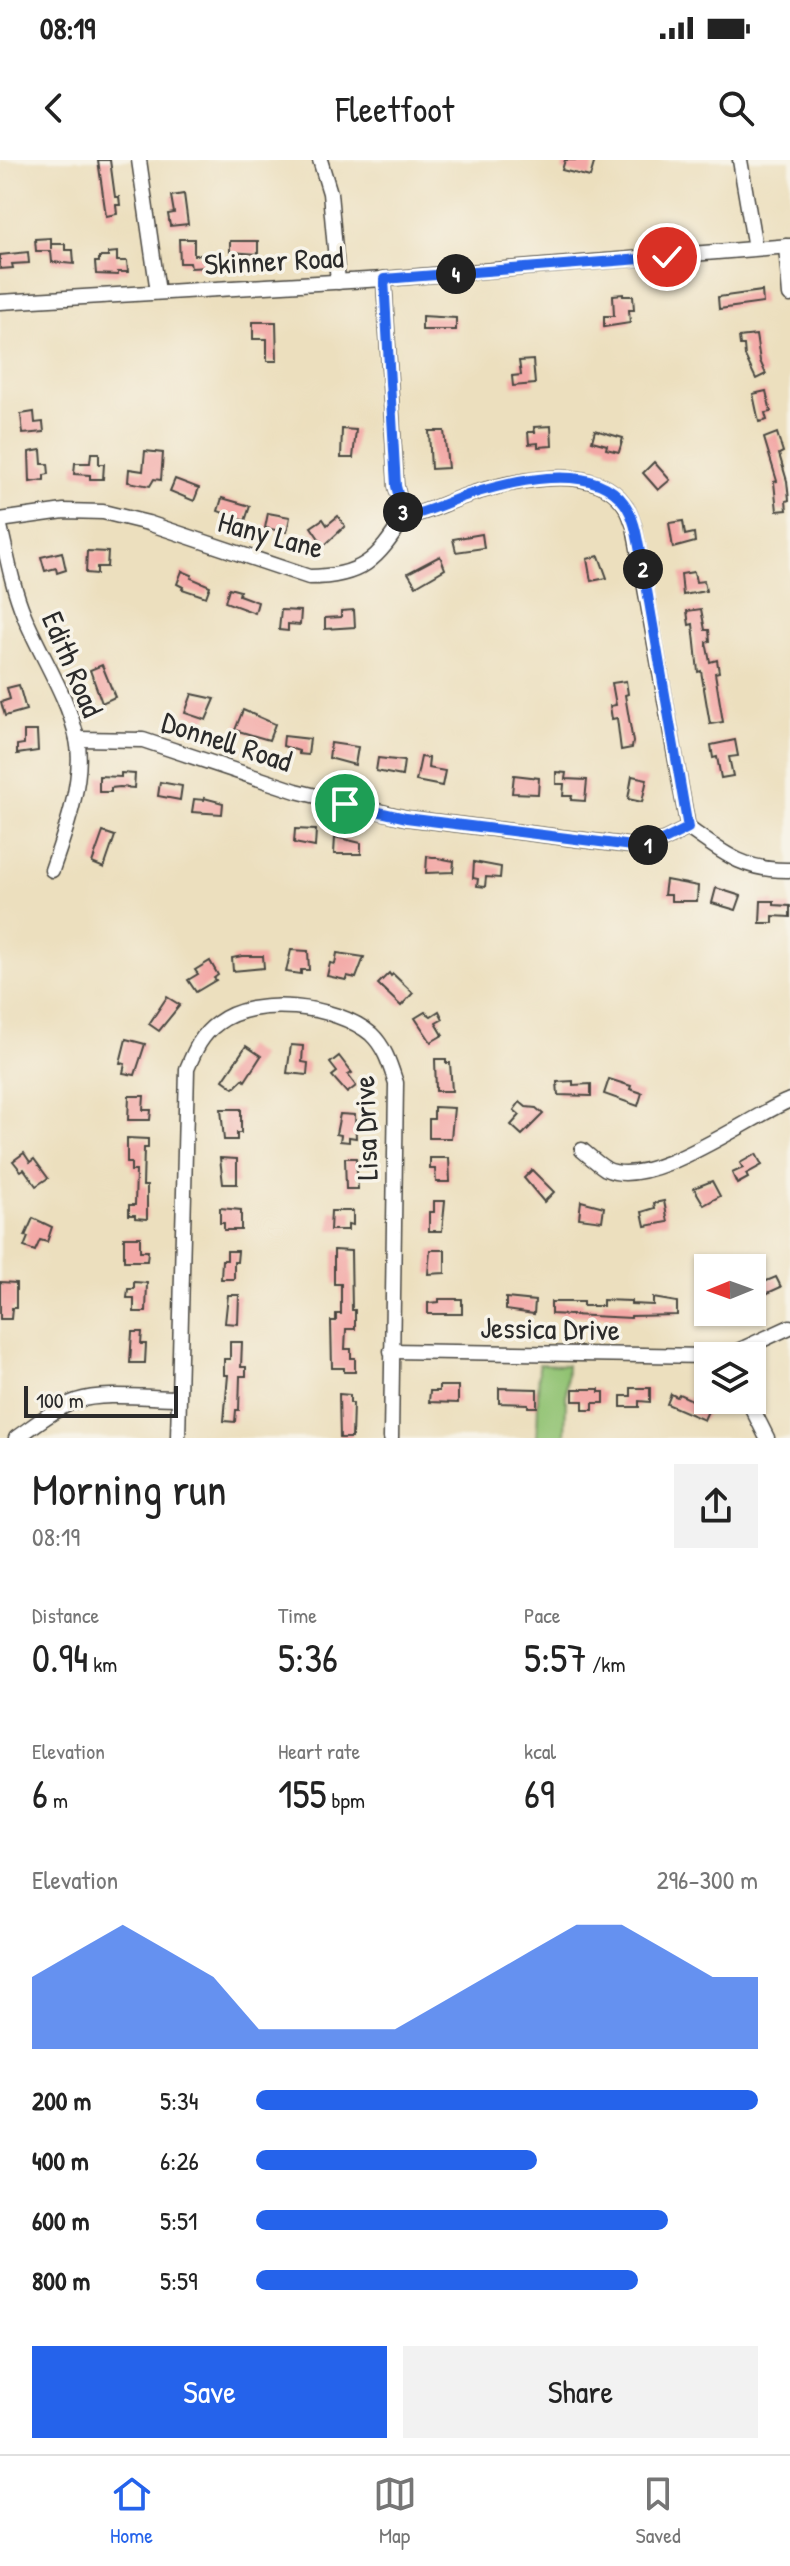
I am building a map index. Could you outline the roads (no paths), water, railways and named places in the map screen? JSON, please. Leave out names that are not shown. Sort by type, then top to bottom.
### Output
[{"type":"street","points":[[139,160],[158,292]]},
{"type":"street","points":[[320,160],[330,193],[338,282]]},
{"type":"street","points":[[740,160],[755,248]]},
{"type":"street","points":[[788,246],[790,295]]},
{"type":"street","name":"Skinner Road","points":[[0,302],[384,279],[788,246]]},
{"type":"street","points":[[384,279],[396,486],[404,517],[429,512],[463,496],[516,483],[564,478],[586,480],[607,487],[624,503],[634,526],[688,828],[728,857],[752,867],[790,870]]},
{"type":"street","name":"Hany Lane","points":[[0,520],[64,511],[103,512],[148,523],[309,577],[332,577],[352,572],[371,559],[387,545],[404,517]]},
{"type":"street","name":"Edith Road","points":[[0,526],[23,614],[77,739],[78,761],[67,829],[52,870]]},
{"type":"street","name":"Donnell Road","points":[[77,739],[143,740],[296,791],[406,818],[640,847],[688,828]]},
{"type":"street","name":"Lisa Drive","points":[[178,1438],[187,1069],[200,1039],[218,1022],[239,1010],[266,1006],[322,1012],[348,1019],[372,1035],[388,1056],[396,1083],[391,1438]]},
{"type":"street","points":[[582,1150],[608,1170],[635,1172],[661,1167],[790,1100]]},
{"type":"street","points":[[757,1342],[790,1327]]},
{"type":"street","name":"Jessica Drive","points":[[391,1351],[694,1356]]},
{"type":"street","points":[[16,1438],[57,1409],[77,1401],[93,1398],[178,1398]]},
{"type":"street","points":[[755,1414],[767,1438]]}]
